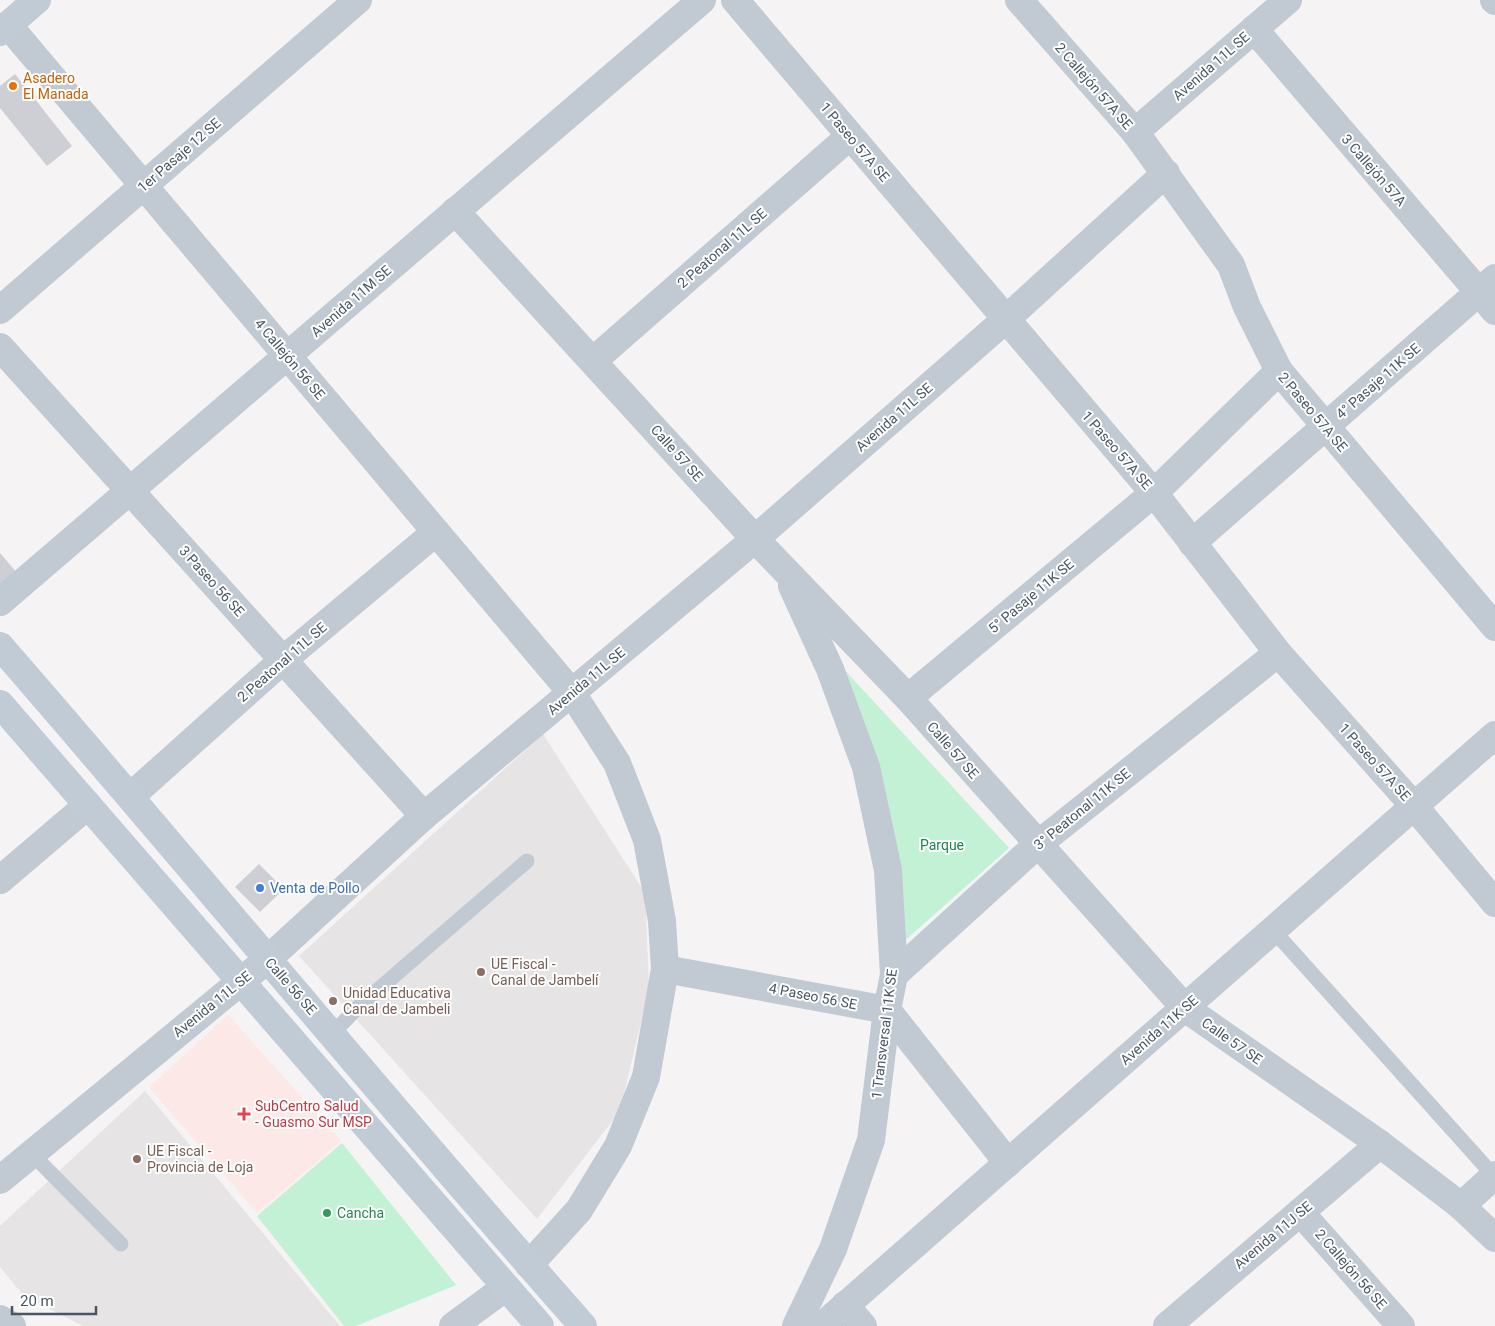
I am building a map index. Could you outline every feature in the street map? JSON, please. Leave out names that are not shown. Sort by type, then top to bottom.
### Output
[{"type":"main road","points":[[4,29],[37,0]]},
{"type":"main road","name":"Calle 56 SE","points":[[0,646],[131,796],[268,959],[583,1326]]},
{"type":"main road","points":[[0,704],[540,1326]]},
{"type":"street","name":"1er Pasaje 12 SE","points":[[0,310],[358,0]]},
{"type":"street","name":"Avenida 11M SE","points":[[0,602],[702,0]]},
{"type":"street","name":"1 Paseo 57A SE","points":[[735,0],[1154,493],[1278,653],[1414,806],[1495,903]]},
{"type":"street","name":"Avenida 11L SE","points":[[1135,132],[1288,0]]},
{"type":"street","name":"2 Callejón 57A SE","points":[[1029,3],[1135,132],[1166,173]]},
{"type":"street","name":"4 Callejón 56 SE","points":[[4,29],[144,186],[572,693],[617,763],[647,840],[662,921],[665,969],[646,1077],[618,1146],[579,1210],[530,1265]]},
{"type":"street","name":"3 Callejón 57A","points":[[1254,29],[1490,293]]},
{"type":"street","name":"2 Peatonal 11L SE","points":[[594,360],[850,136]]},
{"type":"street","name":"Avenida 11L SE","points":[[0,1180],[268,959],[424,816],[755,538],[1005,320],[1166,173]]},
{"type":"street","name":"2 Paseo 57A SE","points":[[1166,173],[1231,265],[1247,308],[1279,372],[1495,628]]},
{"type":"street","name":"Calle 57 SE","points":[[455,211],[594,360],[755,538],[908,698],[1184,1008],[1380,1144],[1461,1206],[1495,1238]]},
{"type":"street","name":"4° Pasaje 11K SE","points":[[1192,543],[1325,426],[1490,293]]},
{"type":"street","name":"3 Paseo 56 SE","points":[[0,347],[424,816]]},
{"type":"street","name":"5° Pasaje 11K SE","points":[[908,698],[1154,493],[1279,372]]},
{"type":"street","name":"2 Peatonal 11L SE","points":[[131,796],[283,660],[436,532]]},
{"type":"street","name":"1 Transversal 11K SE","points":[[782,566],[830,669],[866,767],[888,870],[894,975],[887,1010],[871,1140],[833,1249],[796,1326]]},
{"type":"street","name":"3° Peatonal 11K SE","points":[[894,975],[1037,845],[1278,653]]},
{"type":"street","name":"Avenida 11K SE","points":[[822,1326],[1495,735]]},
{"type":"street","points":[[0,880],[88,804]]},
{"type":"street","name":"4 Paseo 56 SE","points":[[665,969],[887,1010]]},
{"type":"street","points":[[887,1010],[1008,1163]]},
{"type":"street","name":"Avenida 11J SE","points":[[1166,1326],[1380,1144]]},
{"type":"street","points":[[1461,1206],[1495,1176]]},
{"type":"street","name":"2 Callejón 56 SE","points":[[1300,1212],[1401,1326]]},
{"type":"street","points":[[453,1326],[506,1287]]},
{"type":"street","points":[[846,1306],[863,1326]]},
{"type":"street","points":[[0,1319],[12,1326]]},
{"type":"lane","points":[[333,1034],[357,1008],[527,861]]},
{"type":"lane","points":[[1273,930],[1495,1176]]},
{"type":"lane","points":[[32,1154],[121,1244]]},
{"type":"shaded area","name":"UE Fiscal - Canal de Jambelí","points":[[543,734],[645,893],[649,988],[620,1111],[537,1219],[299,956]]},
{"type":"shaded area","name":"SubCentro Salud - Guasmo Sur MSP","points":[[228,1015],[341,1141],[257,1213],[149,1087]]},
{"type":"shaded area","name":"UE Fiscal - Provincia de Loja","points":[[145,1091],[340,1326],[83,1326],[23,1295],[0,1267],[0,1226]]},
{"type":"green space","name":"Parque","points":[[840,665],[1009,848],[900,945]]},
{"type":"green space","points":[[342,1143],[456,1285],[356,1326],[344,1326],[257,1216]]},
{"type":"building","points":[[15,74],[72,146],[47,166],[0,108],[0,86]]},
{"type":"building","points":[[0,553],[18,574],[0,589]]},
{"type":"building","name":"Venta de Pollo","points":[[259,864],[284,889],[260,912],[235,887]]},
{"type":"place","name":"Asadero El Manada","points":[[13,86]]},
{"type":"place","name":"Venta de Pollo","points":[[260,888]]},
{"type":"place","name":"UE Fiscal - Canal de Jambelí","points":[[481,972]]},
{"type":"place","name":"Unidad Educativa Canal de Jambeli","points":[[333,1001]]},
{"type":"place","name":"SubCentro Salud - Guasmo Sur MSP","points":[[244,1114]]},
{"type":"place","name":"UE Fiscal - Provincia de Loja","points":[[137,1159]]},
{"type":"place","name":"Cancha","points":[[327,1213]]}]
